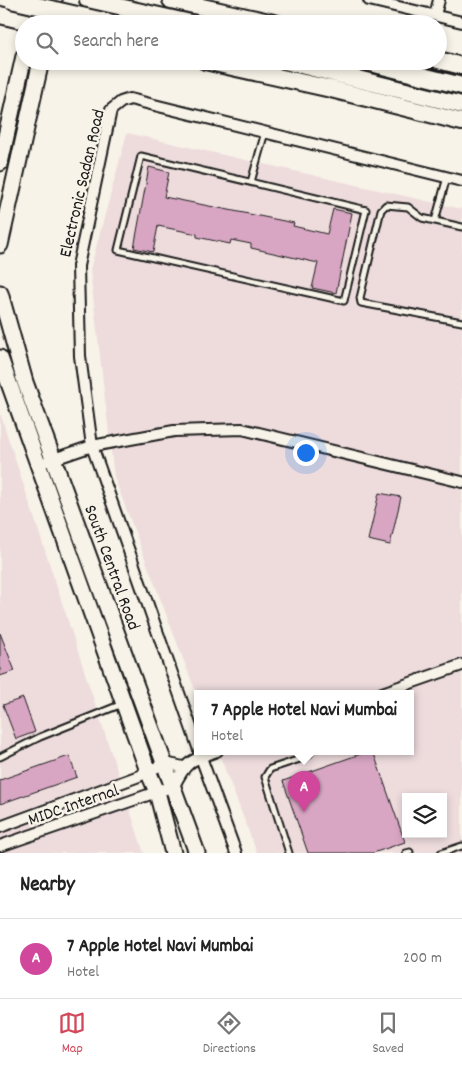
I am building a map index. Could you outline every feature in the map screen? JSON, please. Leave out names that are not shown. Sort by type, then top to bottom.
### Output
[{"type":"main road","points":[[12,0],[78,15]]},
{"type":"main road","points":[[34,15],[36,0]]},
{"type":"main road","points":[[51,15],[54,0]]},
{"type":"main road","points":[[88,0],[155,15]]},
{"type":"main road","points":[[171,0],[238,15]]},
{"type":"main road","points":[[0,15],[15,19]]},
{"type":"main road","points":[[447,62],[462,66]]},
{"type":"main road","points":[[0,163],[21,70]]},
{"type":"main road","points":[[0,245],[39,70]]},
{"type":"main road","points":[[246,70],[462,122]]},
{"type":"main road","points":[[321,70],[462,105]]},
{"type":"main road","points":[[399,70],[462,86]]},
{"type":"main road","name":"South Central Road","points":[[0,293],[25,382],[197,853]]},
{"type":"main road","name":"South Central Road","points":[[0,358],[5,389],[38,465],[148,771],[158,792],[173,853]]},
{"type":"street","points":[[369,0],[435,15],[439,0]]},
{"type":"street","points":[[447,18],[462,22]]},
{"type":"street","name":"Electronic Sadan Road","points":[[194,737],[92,446],[80,356],[78,266],[111,110],[120,102],[130,99],[462,181]]},
{"type":"street","points":[[5,389],[25,382]]},
{"type":"street","points":[[38,465],[92,446],[174,431],[242,429],[462,482]]},
{"type":"street","points":[[391,690],[462,666]]},
{"type":"street","points":[[174,786],[183,767],[195,755]]},
{"type":"street","name":"Electronic Sadan Road","points":[[200,755],[236,853]]},
{"type":"street","points":[[0,827],[165,763],[183,767]]},
{"type":"street","name":"MIDC Internal","points":[[0,846],[174,786]]},
{"type":"lane","points":[[251,182],[265,132]]},
{"type":"lane","points":[[141,156],[251,182],[366,210],[344,301],[118,250],[141,156]]},
{"type":"lane","points":[[435,221],[447,177]]},
{"type":"lane","points":[[462,227],[422,218],[408,207],[386,205],[381,210],[360,298],[362,303],[462,322]]},
{"type":"lane","points":[[0,757],[40,737],[124,703]]},
{"type":"lane","points":[[289,853],[264,777],[270,769],[308,755]]},
{"type":"lane","points":[[441,853],[462,846]]},
{"type":"shaded area","points":[[127,133],[462,209],[462,853],[257,853],[220,755],[414,755],[414,690],[195,690],[114,477],[90,270]]},
{"type":"shaded area","points":[[0,413],[144,853],[0,853]]},
{"type":"building","points":[[149,167],[169,172],[164,197],[294,223],[293,226],[327,234],[333,209],[352,213],[336,293],[312,288],[318,263],[251,248],[251,244],[231,240],[230,244],[197,237],[197,234],[158,226],[153,252],[134,248]]},
{"type":"building","points":[[379,493],[401,497],[390,545],[368,540]]},
{"type":"building","points":[[0,633],[15,671],[0,676]]},
{"type":"building","points":[[23,698],[35,732],[16,739],[3,705]]},
{"type":"building","points":[[358,755],[374,755],[402,838],[405,842],[373,853],[308,853],[283,781]]},
{"type":"building","points":[[69,756],[77,777],[0,804],[0,780]]},
{"type":"place","name":"7 Apple Hotel Navi Mumbai","points":[[304,812]]}]
